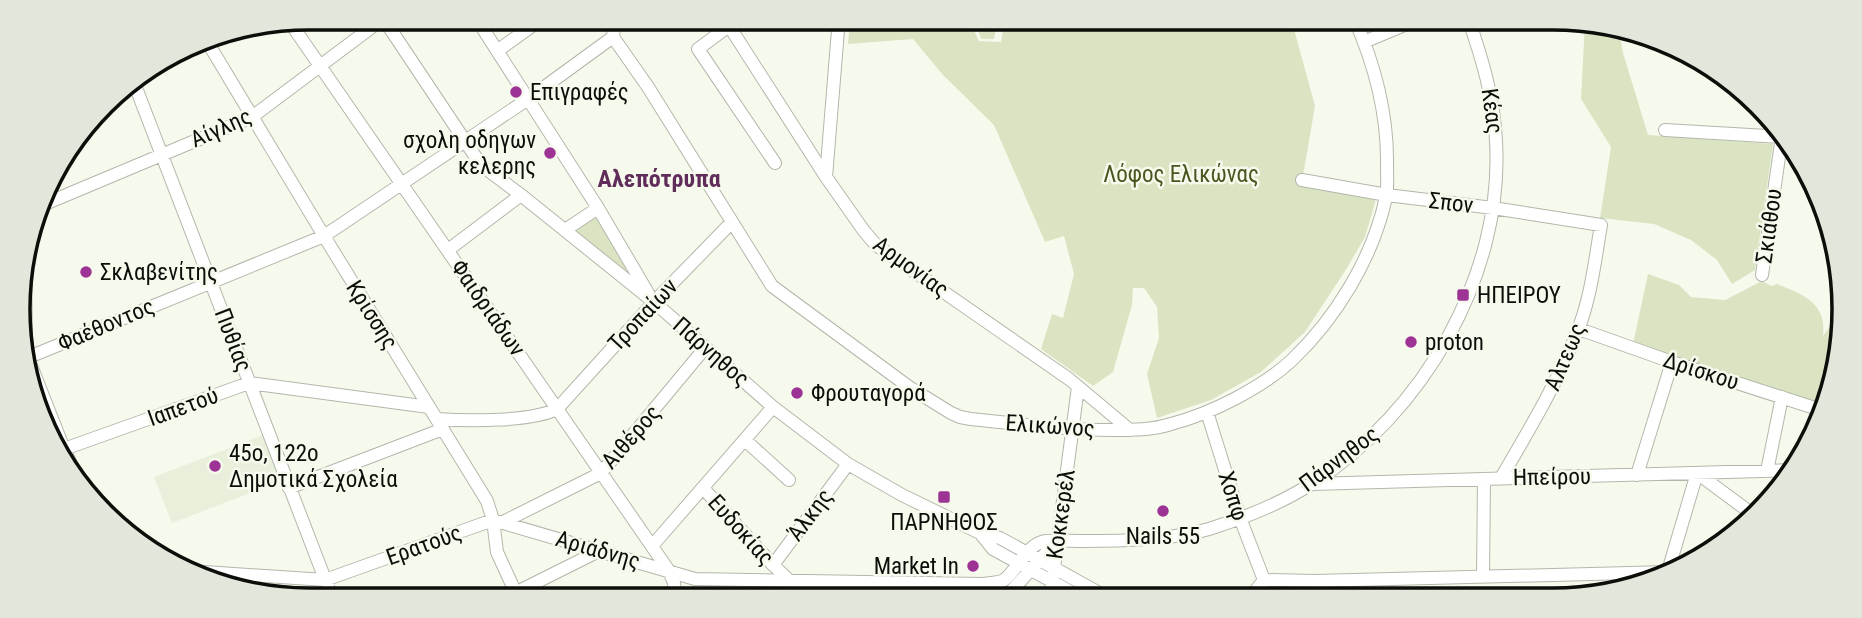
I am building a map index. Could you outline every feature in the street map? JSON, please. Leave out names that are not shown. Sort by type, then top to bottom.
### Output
[{"type":"street","name":"Φαιδριάδων","points":[[295,30],[669,571],[673,588]]},
{"type":"street","name":"Αίγλης","points":[[51,201],[252,117],[367,30]]},
{"type":"street","name":"Πάρνηθος","points":[[391,30],[481,165],[654,302],[773,407],[848,464],[902,495],[980,533],[993,549],[1023,558],[1041,542],[1175,537],[1207,530],[1286,498],[1311,484],[1371,438],[1424,376],[1443,347],[1474,280],[1493,208]]},
{"type":"street","points":[[483,30],[598,208],[654,302]]},
{"type":"street","points":[[497,51],[526,30]]},
{"type":"street","points":[[613,37],[614,30]]},
{"type":"street","points":[[718,30],[698,49],[775,163]]},
{"type":"street","name":"Αρμονίας","points":[[732,30],[826,177],[876,245],[1078,387],[1130,430]]},
{"type":"street","points":[[826,177],[838,30]]},
{"type":"street","name":"Ελικώνος","points":[[613,37],[648,87],[772,286],[923,396],[960,417],[1072,430],[1130,430],[1171,424],[1238,397],[1272,376],[1291,360],[1337,307],[1373,241],[1387,195],[1385,117],[1380,91],[1359,30]]},
{"type":"street","points":[[1364,42],[1392,30]]},
{"type":"street","name":"Κέας","points":[[1472,30],[1488,82],[1494,117],[1496,165],[1493,208]]},
{"type":"street","name":"Φαέθοντος","points":[[34,359],[210,282],[324,236],[528,99],[613,37]]},
{"type":"street","name":"Κρίσσης","points":[[211,48],[487,501],[497,522],[497,552],[513,588]]},
{"type":"street","name":"Πυθίας","points":[[136,89],[328,588]]},
{"type":"street","points":[[1665,130],[1773,136]]},
{"type":"street","name":"Σκιάθου","points":[[1762,275],[1781,147]]},
{"type":"street","name":"Σπον","points":[[1302,180],[1387,195],[1601,225]]},
{"type":"street","points":[[448,250],[521,195]]},
{"type":"street","points":[[565,230],[598,208]]},
{"type":"street","name":"Τροπαίων","points":[[557,409],[654,302],[732,222]]},
{"type":"street","name":"Αλτεως","points":[[1501,478],[1547,398],[1579,329],[1590,289],[1601,225]]},
{"type":"street","name":"Δρίσκου","points":[[1579,329],[1814,408]]},
{"type":"street","name":"Αιθέρος","points":[[497,522],[601,473],[705,348]]},
{"type":"street","points":[[1637,475],[1672,362]]},
{"type":"street","name":"Ιαπετού","points":[[65,445],[249,383],[429,407]]},
{"type":"street","name":"Κοκκερέλ","points":[[1051,588],[1078,387]]},
{"type":"street","points":[[1766,471],[1783,397]]},
{"type":"street","points":[[652,546],[773,407]]},
{"type":"street","points":[[289,488],[440,424],[544,415],[557,409]]},
{"type":"street","name":"Χοπφ","points":[[1206,412],[1240,518],[1264,580]]},
{"type":"street","points":[[745,440],[789,480]]},
{"type":"street","name":"Άλκης","points":[[773,565],[848,464]]},
{"type":"street","name":"Ηπείρου","points":[[1311,484],[1781,470]]},
{"type":"street","points":[[1672,561],[1697,473],[1746,510]]},
{"type":"street","points":[[1483,577],[1484,479]]},
{"type":"street","name":"Ευδοκίας","points":[[703,488],[797,588]]},
{"type":"street","name":"Αριάδνης","points":[[497,522],[695,579],[1009,584]]},
{"type":"street","name":"Ερατούς","points":[[219,573],[325,580],[497,522]]},
{"type":"street","points":[[1009,584],[1035,565],[1057,541]]},
{"type":"street","points":[[532,588],[599,551]]},
{"type":"street","points":[[1008,588],[1023,558],[1084,588]]},
{"type":"street","points":[[1053,575],[1070,588]]},
{"type":"street","points":[[1258,588],[1264,580],[1636,575]]},
{"type":"street","points":[[1315,581],[1325,588]]},
{"type":"shaded area","points":[[263,435],[281,481],[172,523],[154,477]]},
{"type":"green space","name":"Λόφος Ελικώνας","points":[[849,30],[974,30],[979,41],[1001,42],[1003,30],[1294,30],[1315,106],[1303,176],[1376,188],[1375,203],[1365,237],[1305,332],[1261,372],[1211,400],[1157,418],[1147,374],[1159,338],[1157,307],[1144,288],[1133,288],[1132,305],[1113,372],[1093,386],[1041,349],[1052,314],[1063,318],[1074,274],[1064,236],[1045,242],[994,125],[943,75],[913,39],[848,44]]},
{"type":"green space","points":[[978,30],[996,30],[994,39],[981,39]]},
{"type":"green space","points":[[1585,32],[1620,38],[1648,135],[1773,144],[1755,270],[1732,284],[1717,260],[1691,240],[1654,224],[1600,218],[1611,147],[1581,99]]},
{"type":"green space","points":[[596,213],[628,268],[625,270],[572,228]]},
{"type":"green space","points":[[1648,274],[1679,285],[1691,297],[1725,300],[1762,281],[1771,286],[1777,284],[1811,301],[1821,315],[1823,336],[1832,324],[1827,363],[1816,403],[1633,344]]},
{"type":"place","name":"Επιγραφές","points":[[516,92]]},
{"type":"place","name":"σχολη οδηγων κελερης","points":[[550,153]]},
{"type":"place","name":"Σκλαβενίτης","points":[[86,272]]},
{"type":"place","name":"ΗΠΕΙΡΟΥ","points":[[1463,295]]},
{"type":"place","name":"proton","points":[[1411,342]]},
{"type":"place","name":"Φρουταγορά","points":[[797,393]]},
{"type":"place","name":"45ο, 122ο Δημοτικά Σχολεία","points":[[215,466]]},
{"type":"place","name":"ΠΑΡΝΗΘΟΣ","points":[[944,497]]},
{"type":"place","name":"Nails 55","points":[[1163,511]]},
{"type":"place","name":"Market In","points":[[973,566]]},
{"type":"district","name":"Αλεπότρυπα","points":[[659,179]]}]
